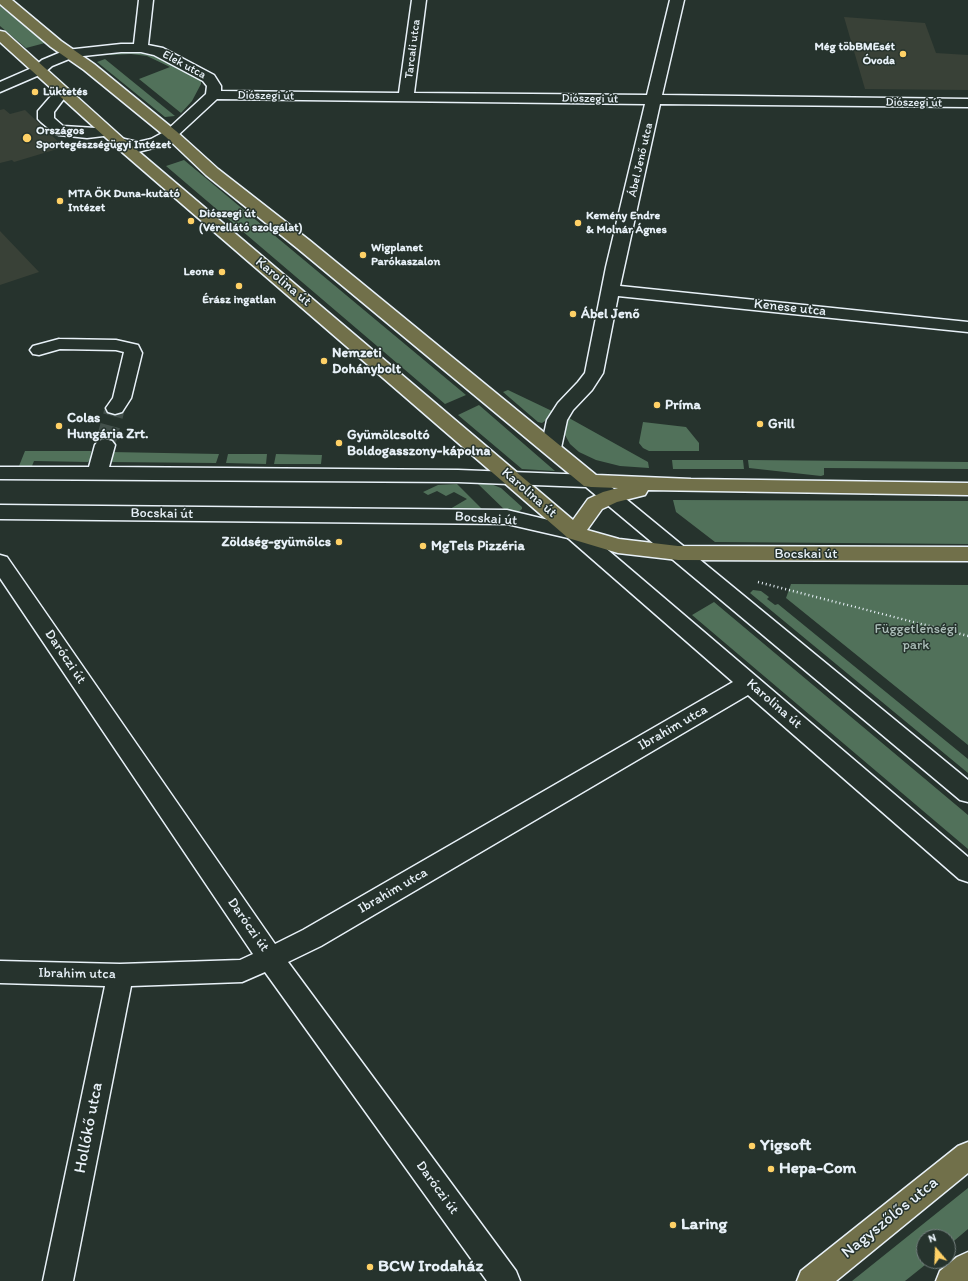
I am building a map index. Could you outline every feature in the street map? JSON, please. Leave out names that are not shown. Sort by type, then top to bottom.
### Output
[{"type":"main road","points":[[4,0],[56,44],[71,53],[171,134],[212,172],[315,254],[591,481],[662,484],[968,490]]},
{"type":"main road","name":"Karolina út","points":[[0,35],[113,137],[575,533]]},
{"type":"main road","points":[[575,533],[595,504],[610,497],[662,484]]},
{"type":"main road","name":"Bocskai út","points":[[575,533],[618,546],[678,553],[968,554]]},
{"type":"main road","name":"Nagyszőlős utca","points":[[812,1281],[968,1155]]},
{"type":"main road","points":[[951,1281],[968,1267]]},
{"type":"street","points":[[0,88],[39,70],[47,63],[71,53],[96,50],[141,48],[146,0]]},
{"type":"street","name":"Tarcali utca","points":[[406,98],[419,0]]},
{"type":"street","name":"Ábel Jenő utca","points":[[551,448],[557,420],[565,407],[585,386],[594,373],[612,290],[615,267],[677,0]]},
{"type":"street","name":"Elek utca","points":[[141,48],[158,52],[209,78],[214,86],[213,95]]},
{"type":"street","points":[[62,92],[46,111],[46,119],[59,130],[113,137],[138,147],[156,143],[171,134],[204,105],[213,95]]},
{"type":"street","name":"Diószegi út","points":[[213,95],[968,103]]},
{"type":"street","name":"Kenese utca","points":[[612,290],[968,327]]},
{"type":"street","points":[[39,350],[59,344],[116,345],[132,349],[133,353],[122,398],[115,408]]},
{"type":"street","points":[[97,474],[105,445]]},
{"type":"street","points":[[0,473],[450,476],[591,481],[968,793]]},
{"type":"street","name":"Bocskai út","points":[[0,512],[507,518],[575,533]]},
{"type":"street","name":"Karolina út","points":[[575,533],[968,872]]},
{"type":"street","name":"Daróczi út","points":[[0,562],[270,958],[505,1281]]},
{"type":"street","name":"Ibrahim utca","points":[[0,972],[120,975],[242,971],[312,938],[750,683]]},
{"type":"street","name":"Hollókő utca","points":[[58,1281],[120,975]]},
{"type":"path","points":[[758,582],[968,636]]},
{"type":"shaded area","name":"Még töbBMEsét Óvoda","points":[[844,17],[925,23],[936,53],[968,55],[968,90],[865,89]]},
{"type":"shaded area","name":"Országos Sportegészségügyi Intézet","points":[[4,109],[10,114],[25,110],[64,147],[14,162],[12,160],[0,163],[0,110]]},
{"type":"shaded area","points":[[0,231],[39,272],[0,285]]},
{"type":"green space","points":[[0,6],[45,43],[26,48],[0,26]]},
{"type":"green space","points":[[109,53],[139,53],[156,57],[201,80],[201,84],[192,101],[181,113],[139,79],[170,67],[147,56],[131,54],[110,55]]},
{"type":"green space","points":[[105,59],[175,116],[165,117],[97,62]]},
{"type":"green space","points":[[184,160],[466,395],[445,404],[166,166]]},
{"type":"green space","points":[[508,390],[552,411],[545,421],[542,423],[538,422],[503,392]]},
{"type":"green space","points":[[479,405],[555,471],[522,469],[458,415]]},
{"type":"green space","points":[[569,418],[648,462],[649,468],[620,466],[596,460],[579,452],[570,444],[565,435],[563,425]]},
{"type":"green space","points":[[643,422],[686,427],[699,443],[699,451],[649,451],[643,448],[639,443]]},
{"type":"green space","points":[[25,451],[91,451],[90,460],[88,462],[34,461],[32,466],[19,466]]},
{"type":"green space","points":[[110,452],[219,454],[216,463],[108,462]]},
{"type":"green space","points":[[228,454],[267,454],[266,464],[226,463]]},
{"type":"green space","points":[[276,454],[322,455],[321,464],[274,464]]},
{"type":"green space","points":[[672,460],[743,460],[744,469],[673,469]]},
{"type":"green space","points":[[748,460],[968,462],[968,469],[824,468],[824,475],[821,476],[749,468]]},
{"type":"green space","points":[[457,484],[482,509],[450,509],[467,499],[454,492],[446,496],[437,491],[428,495],[423,492],[438,485]]},
{"type":"green space","points":[[478,484],[491,484],[501,488],[522,507],[522,509],[518,512],[507,512]]},
{"type":"green space","points":[[673,500],[968,501],[968,544],[715,542],[676,512]]},
{"type":"green space","name":"Függetlenségi park","points":[[791,584],[968,585],[968,745],[786,598]]},
{"type":"green space","points":[[753,590],[761,591],[769,597],[767,599],[775,605],[778,604],[968,759],[968,773],[750,593]]},
{"type":"green space","points":[[714,602],[968,815],[968,849],[692,615]]},
{"type":"green space","points":[[968,1188],[968,1229],[956,1239],[956,1229],[917,1229]]},
{"type":"green space","points":[[916,1230],[916,1269],[920,1269],[905,1281],[852,1281]]},
{"type":"tunnel","points":[[105,445],[115,408]]},
{"type":"place","name":"Még töbBMEsét Óvoda","points":[[903,54]]},
{"type":"place","name":"Lüktetés","points":[[35,92]]},
{"type":"place","name":"Országos Sportegészségügyi Intézet","points":[[27,138]]},
{"type":"place","name":"MTA ÖK Duna-kutató Intézet","points":[[60,201]]},
{"type":"place","name":"Diószegi út (Vérellátó szolgálat)","points":[[191,221]]},
{"type":"place","name":"Kemény Endre & Molnár Ágnes","points":[[578,223]]},
{"type":"place","name":"Wigplanet Parókaszalon","points":[[363,255]]},
{"type":"place","name":"Leone","points":[[222,272]]},
{"type":"place","name":"Érász ingatlan","points":[[239,286]]},
{"type":"place","name":"Ábel Jenő","points":[[573,314]]},
{"type":"place","name":"Nemzeti Dohánybolt","points":[[324,361]]},
{"type":"place","name":"Príma","points":[[657,405]]},
{"type":"place","name":"Grill","points":[[760,424]]},
{"type":"place","name":"Colas Hungária Zrt.","points":[[59,426]]},
{"type":"place","name":"Gyümölcsoltó Boldogasszony-kápolna","points":[[339,443]]},
{"type":"place","name":"Zöldség-gyümölcs","points":[[339,542]]},
{"type":"place","name":"MgTels Pizzéria","points":[[423,546]]},
{"type":"place","name":"Yigsoft","points":[[752,1146]]},
{"type":"place","name":"Hepa-Com","points":[[771,1169]]},
{"type":"place","name":"Laring","points":[[673,1225]]},
{"type":"place","name":"BCW Irodaház","points":[[370,1267]]}]
